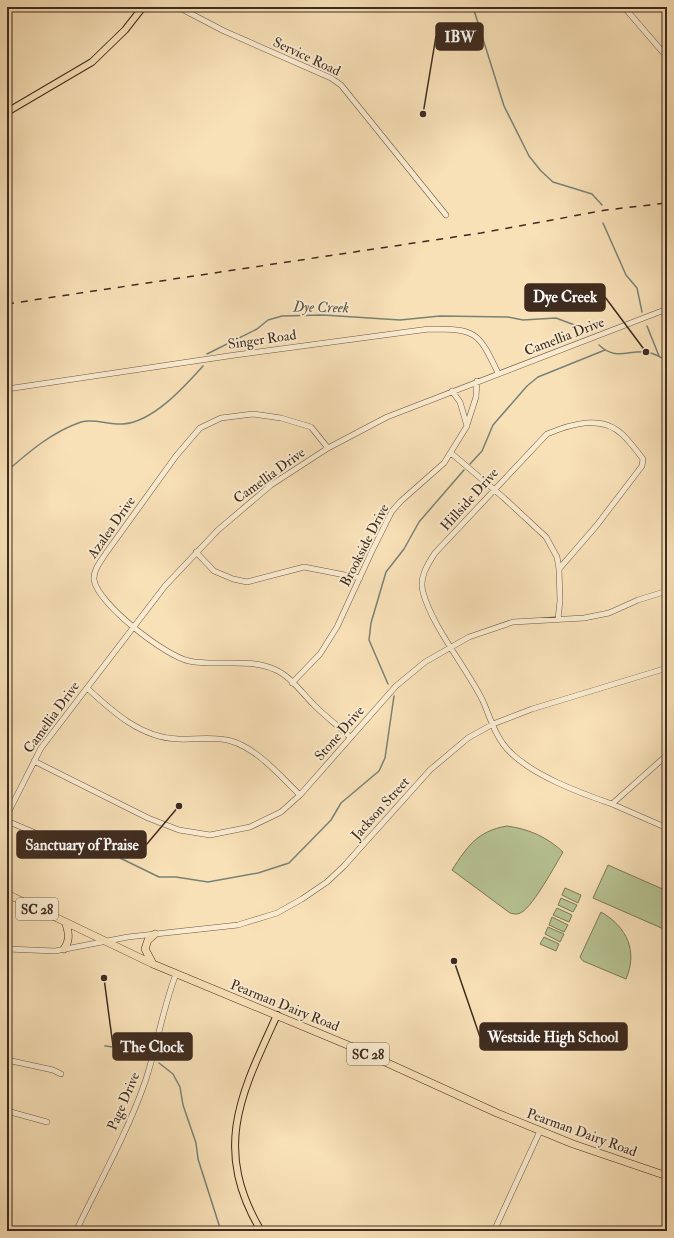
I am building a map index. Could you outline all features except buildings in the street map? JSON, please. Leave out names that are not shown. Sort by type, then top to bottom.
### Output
[{"type":"highway","name":"Pearman Dairy Road","points":[[7,894],[66,924],[153,964],[277,1015],[540,1131],[588,1150],[667,1176]]},
{"type":"highway","points":[[64,949],[69,942],[69,934],[66,924]]},
{"type":"highway","points":[[153,964],[145,949],[148,940],[155,934]]},
{"type":"main road","points":[[7,112],[92,62],[125,30],[143,7]]},
{"type":"main road","points":[[261,1231],[243,1196],[236,1167],[235,1140],[238,1114],[245,1087],[277,1015]]},
{"type":"street","name":"Service Road","points":[[178,7],[224,32],[331,78],[341,85],[446,215]]},
{"type":"street","points":[[624,7],[667,57]]},
{"type":"street","name":"Camellia Drive","points":[[7,815],[41,748],[165,586],[218,530],[271,486],[328,448],[387,417],[667,309]]},
{"type":"street","name":"Singer Road","points":[[7,389],[235,355],[428,329],[458,329],[474,335],[483,342],[498,373]]},
{"type":"street","name":"Brookside Drive","points":[[292,683],[320,654],[337,627],[392,511],[401,501],[444,463],[451,453],[467,426],[476,397],[477,381]]},
{"type":"street","points":[[452,391],[460,402],[467,426]]},
{"type":"street","name":"Azalea Drive","points":[[328,448],[311,427],[297,421],[281,418],[253,414],[234,416],[221,418],[200,428],[162,475],[96,567],[94,579],[98,592],[113,608],[134,627],[164,650],[178,658],[195,662],[242,662],[276,670],[350,737]]},
{"type":"street","name":"Hillside Drive","points":[[559,569],[631,482],[642,466],[643,459],[622,434],[609,426],[594,421],[547,434],[435,553],[427,565],[422,579],[423,592],[430,611],[481,698],[500,739],[508,751],[517,759],[576,792],[612,804],[667,828]]},
{"type":"street","points":[[451,453],[546,537],[557,557],[559,569],[558,619]]},
{"type":"street","points":[[196,552],[214,571],[233,579],[247,582],[304,567],[360,578]]},
{"type":"street","name":"Stone Drive","points":[[34,761],[148,818],[190,833],[215,834],[250,827],[281,812],[300,795],[350,737],[410,673],[425,662],[469,638],[513,622],[584,618],[609,613],[638,600],[667,590]]},
{"type":"street","name":"Jackson Street","points":[[7,949],[39,951],[64,949],[107,943],[128,937],[238,925],[277,913],[302,899],[327,882],[344,866],[441,760],[468,738],[493,724],[532,710],[667,668]]},
{"type":"street","points":[[87,688],[127,722],[146,732],[177,739],[230,741],[243,746],[258,756],[300,795]]},
{"type":"street","points":[[612,804],[667,756]]},
{"type":"street","points":[[7,821],[59,843]]},
{"type":"street","name":"Page Drive","points":[[76,1231],[141,1092],[149,1070],[166,999],[176,974]]},
{"type":"street","points":[[7,1060],[53,1070],[61,1074]]},
{"type":"street","points":[[7,1111],[46,1122]]},
{"type":"street","points":[[494,1231],[540,1131]]},
{"type":"green space","points":[[507,826],[523,829],[537,834],[551,842],[563,852],[532,902],[527,908],[518,914],[510,913],[452,870],[468,847],[480,836],[497,828]]},
{"type":"green space","points":[[608,865],[667,891],[666,930],[593,898]]},
{"type":"green space","points":[[565,888],[581,895],[578,903],[562,895]]},
{"type":"green space","points":[[561,898],[577,905],[573,912],[558,905]]},
{"type":"green space","points":[[557,908],[572,915],[569,922],[553,915]]},
{"type":"green space","points":[[601,912],[618,925],[624,932],[628,941],[631,959],[626,979],[583,961],[580,957]]},
{"type":"green space","points":[[552,917],[568,925],[564,932],[549,925]]},
{"type":"green space","points":[[548,927],[564,934],[560,942],[545,934]]},
{"type":"green space","points":[[544,937],[559,944],[556,951],[540,944]]},
{"type":"waterway","points":[[473,7],[504,106],[529,156],[541,171],[553,182],[592,194],[602,205]]},
{"type":"waterway","points":[[603,223],[626,275],[637,288],[642,312]]},
{"type":"waterway","name":"Dye Creek","points":[[207,354],[257,329],[268,320],[282,316],[323,315],[400,320],[440,316],[508,317],[523,320],[556,318],[585,329]]},
{"type":"waterway","points":[[647,326],[659,356]]},
{"type":"waterway","name":"Dye Creek","points":[[599,345],[611,353],[622,354],[647,352],[667,361]]},
{"type":"waterway","points":[[470,464],[482,451],[493,425],[527,386],[538,377],[605,350]]},
{"type":"waterway","name":"Dye Creek","points":[[7,471],[33,449],[70,426],[86,421],[123,424],[134,422],[145,417],[167,402],[187,384],[203,366]]},
{"type":"waterway","points":[[388,684],[369,640],[371,623],[386,572],[404,549],[419,522],[464,470]]},
{"type":"waterway","points":[[120,858],[159,877],[176,877],[208,882],[258,873],[289,863],[331,820],[341,803],[379,771],[385,758],[394,696]]},
{"type":"waterway","points":[[105,1046],[122,1048],[145,1058]]},
{"type":"waterway","points":[[159,1063],[173,1074],[180,1087],[183,1105],[196,1143],[198,1159],[221,1231]]},
{"type":"railway","points":[[7,304],[481,233],[606,210],[667,203]]},
{"type":"place","name":"IBW","points":[[423,114]]},
{"type":"place","name":"Dye Creek","points":[[646,352]]},
{"type":"place","name":"Sanctuary of Praise","points":[[179,806]]},
{"type":"place","name":"Westside High School","points":[[454,961]]},
{"type":"place","name":"The Clock","points":[[104,978]]}]
